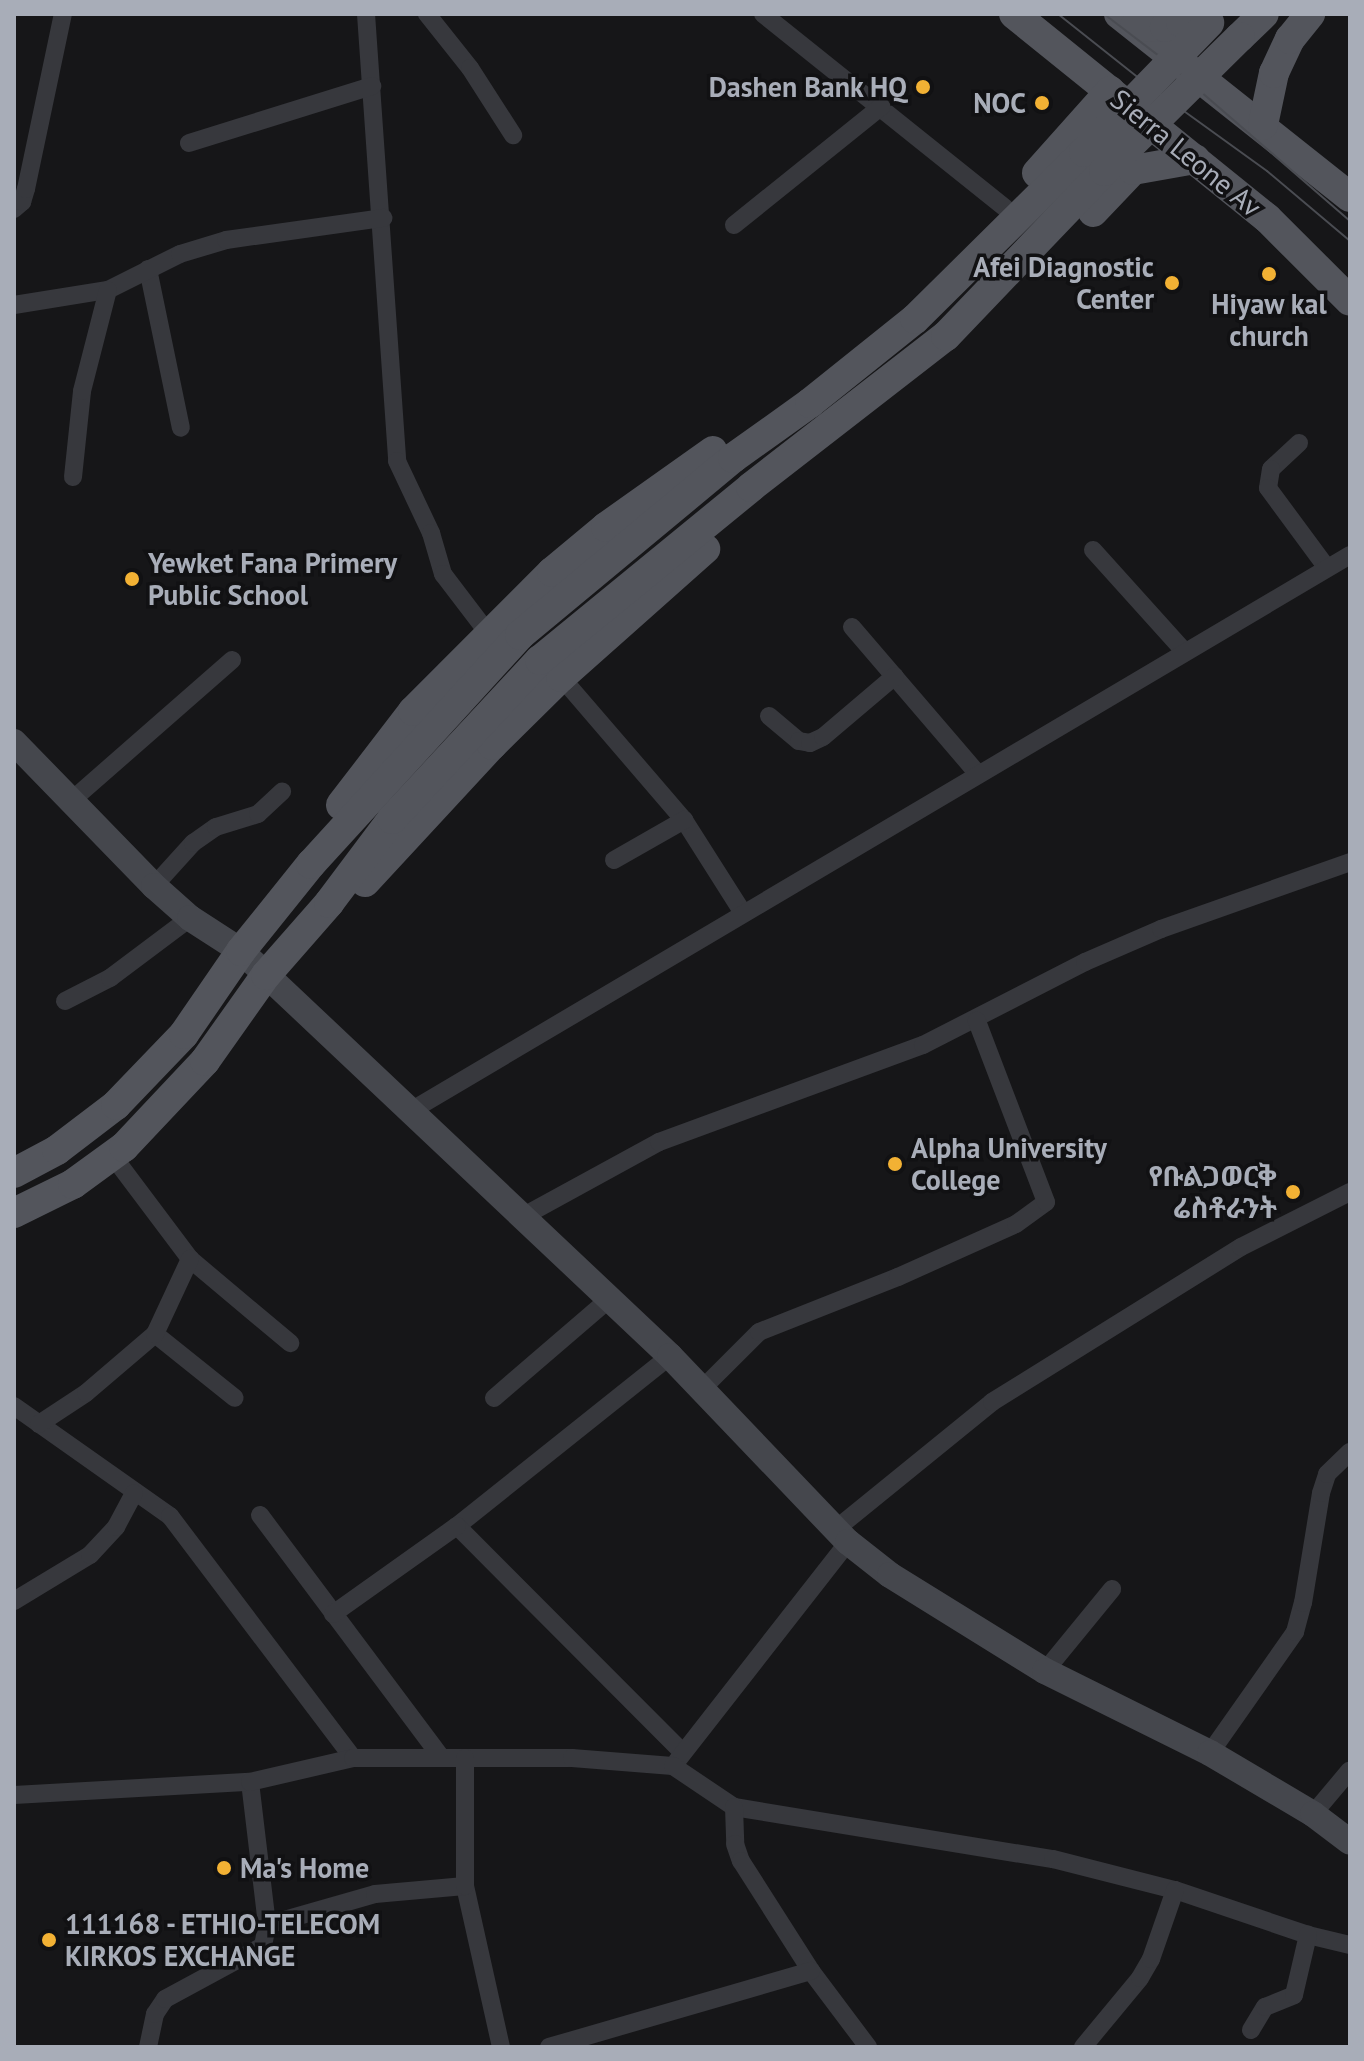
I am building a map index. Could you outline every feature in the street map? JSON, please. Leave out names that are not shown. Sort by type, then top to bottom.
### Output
[{"type":"main road","name":"Sierra Leone Av","points":[[1014,14],[1267,218],[1350,301]]},
{"type":"main road","points":[[14,1173],[57,1150],[116,1105],[184,1034],[241,951],[311,864],[520,635],[733,458],[810,403],[915,319],[1264,14]]},
{"type":"main road","points":[[1263,125],[1274,73],[1290,39],[1310,14]]},
{"type":"main road","points":[[1127,20],[1165,27],[1206,17]]},
{"type":"main road","points":[[14,1213],[73,1184],[112,1155],[205,1061],[266,975],[329,903],[392,819],[540,660],[751,487],[946,336],[1094,162],[1206,17]]},
{"type":"main road","points":[[1127,20],[1350,197]]},
{"type":"main road","points":[[311,864],[327,823],[389,742],[413,711],[488,633],[606,527],[935,281],[1110,91]]},
{"type":"main road","points":[[329,903],[362,885],[492,745],[561,677],[745,513],[959,350],[1133,170],[1195,159]]},
{"type":"street","points":[[14,209],[22,202],[26,189],[63,14]]},
{"type":"street","points":[[366,14],[383,218],[397,461],[431,533],[443,574],[488,633]]},
{"type":"street","points":[[427,14],[470,68],[513,135]]},
{"type":"street","points":[[763,14],[1005,208]]},
{"type":"street","points":[[189,143],[372,86]]},
{"type":"street","points":[[734,225],[881,107]]},
{"type":"street","points":[[14,305],[108,290],[180,254],[226,240],[383,218]]},
{"type":"street","points":[[148,269],[181,428]]},
{"type":"street","points":[[73,477],[82,391],[108,290]]},
{"type":"street","points":[[1299,443],[1271,469],[1268,488],[1327,568]]},
{"type":"street","points":[[1093,550],[1185,652]]},
{"type":"street","points":[[409,1112],[1350,555]]},
{"type":"street","points":[[852,627],[978,774]]},
{"type":"street","points":[[71,801],[232,660]]},
{"type":"street","points":[[769,716],[799,741],[810,743],[823,737],[895,676]]},
{"type":"street","points":[[561,677],[684,820],[743,913]]},
{"type":"street","points":[[14,742],[154,886],[190,918],[241,951],[670,1356],[842,1536],[944,1610],[1045,1671],[1210,1753],[1313,1814],[1350,1842]]},
{"type":"street","points":[[154,886],[193,843],[216,827],[258,814],[282,792]]},
{"type":"street","points":[[614,860],[684,820]]},
{"type":"street","points":[[522,1217],[659,1142],[923,1045],[977,1021],[1085,962],[1161,929],[1350,862]]},
{"type":"street","points":[[65,1001],[110,978],[190,918]]},
{"type":"street","points":[[701,1390],[759,1332],[898,1277],[990,1236],[1016,1224],[1046,1202],[977,1021]]},
{"type":"street","points":[[112,1155],[190,1259],[290,1343]]},
{"type":"street","points":[[678,1760],[842,1536],[992,1402],[1241,1247],[1350,1192]]},
{"type":"street","points":[[39,1424],[86,1393],[155,1334],[190,1259]]},
{"type":"street","points":[[494,1398],[609,1299]]},
{"type":"street","points":[[155,1334],[235,1398]]},
{"type":"street","points":[[333,1614],[457,1526],[670,1356]]},
{"type":"street","points":[[14,1406],[170,1516],[353,1758]]},
{"type":"street","points":[[1210,1753],[1295,1632],[1303,1603],[1321,1493],[1327,1474],[1350,1452]]},
{"type":"street","points":[[14,1601],[90,1555],[116,1527],[134,1493]]},
{"type":"street","points":[[260,1515],[441,1757]]},
{"type":"street","points":[[457,1526],[678,1760],[734,1807],[1053,1859],[1175,1890],[1308,1935],[1350,1945]]},
{"type":"street","points":[[1045,1671],[1112,1589]]},
{"type":"street","points":[[14,1795],[250,1782],[353,1758],[678,1760]]},
{"type":"street","points":[[465,1758],[465,1886],[501,2047]]},
{"type":"street","points":[[1313,1814],[1350,1770]]},
{"type":"street","points":[[148,2047],[155,2014],[165,1999],[263,1946],[267,1925],[250,1782]]},
{"type":"street","points":[[734,1807],[735,1844],[741,1861],[811,1971],[868,2047]]},
{"type":"street","points":[[267,1925],[375,1894],[465,1886]]},
{"type":"street","points":[[1083,2047],[1146,1969],[1175,1890]]},
{"type":"street","points":[[1251,2030],[1265,2007],[1294,1995],[1308,1935]]},
{"type":"street","points":[[549,2047],[811,1971]]},
{"type":"tram line","points":[[1058,14],[1145,83],[1267,171],[1350,241]]},
{"type":"tram line","points":[[1104,14],[1163,59],[1350,221]]},
{"type":"place","name":"Dashen Bank HQ","points":[[923,87]]},
{"type":"place","name":"NOC","points":[[1042,103]]},
{"type":"place","name":"Hiyaw kal church","points":[[1269,274]]},
{"type":"place","name":"Afei Diagnostic Center","points":[[1172,283]]},
{"type":"place","name":"Yewket Fana Primery Public School","points":[[132,579]]},
{"type":"place","name":"Alpha University College","points":[[895,1164]]},
{"type":"place","name":"የቡልጋወርቅ ሬስቶራንት","points":[[1293,1192]]},
{"type":"place","name":"Ma's Home","points":[[224,1868]]},
{"type":"place","name":"111168 - ETHIO-TELECOM KIRKOS EXCHANGE","points":[[49,1940]]}]
